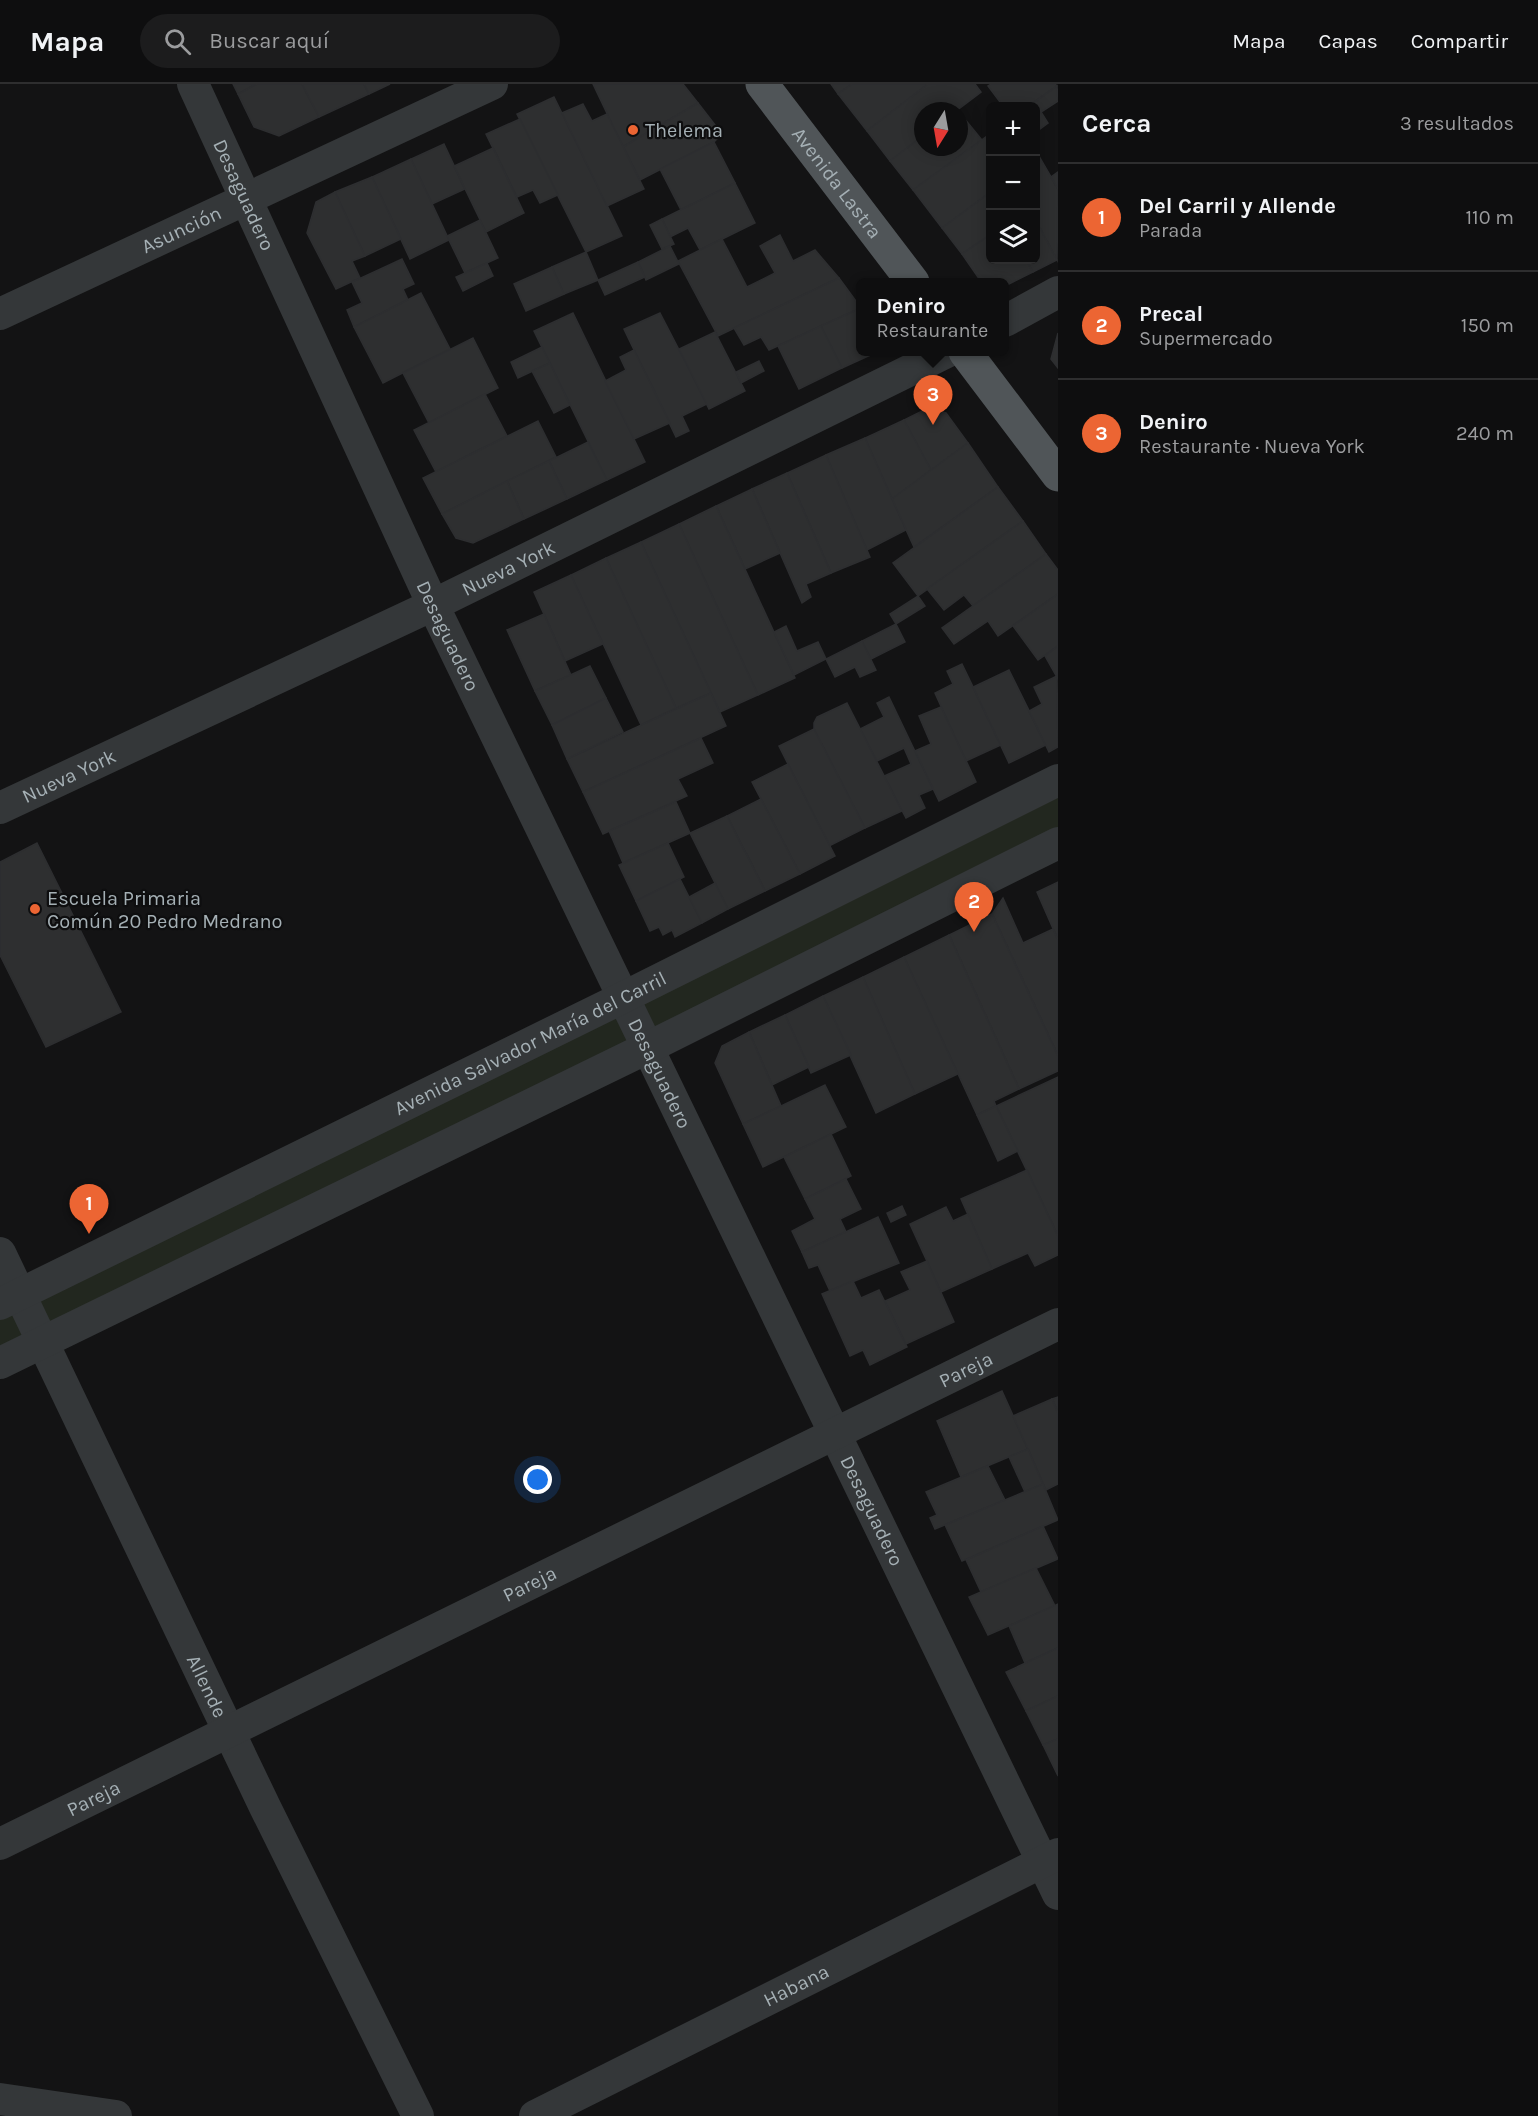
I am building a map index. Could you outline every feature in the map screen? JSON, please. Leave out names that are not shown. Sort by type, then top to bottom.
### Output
[{"type":"main road","name":"Avenida Lastra","points":[[762,84],[910,278]]},
{"type":"main road","points":[[969,356],[1058,475]]},
{"type":"street","name":"Desaguadero","points":[[193,84],[433,605],[835,1434],[1050,1858],[1058,1894]]},
{"type":"street","name":"Asunción","points":[[0,314],[492,84]]},
{"type":"street","points":[[1009,319],[1058,292]]},
{"type":"street","name":"Nueva York","points":[[0,808],[433,605],[937,356]]},
{"type":"street","name":"Avenida Salvador María del Carril","points":[[10,1299],[624,997],[1058,780]]},
{"type":"street","points":[[0,1363],[1058,843]]},
{"type":"street","name":"Allende","points":[[0,1254],[10,1299],[42,1343],[418,2116]]},
{"type":"street","name":"Pareja","points":[[0,1844],[230,1733],[1058,1324]]},
{"type":"street","name":"Habana","points":[[535,2116],[1050,1858]]},
{"type":"street","points":[[0,2099],[116,2116]]},
{"type":"shaded area","points":[[1058,780],[1058,843],[0,1363],[0,1304]]},
{"type":"building","points":[[233,84],[257,84],[238,94]]},
{"type":"building","points":[[257,84],[302,84],[319,117],[279,136],[254,127],[238,94]]},
{"type":"building","points":[[302,84],[364,84],[369,94],[319,117]]},
{"type":"building","points":[[364,84],[390,84],[369,94]]},
{"type":"building","name":"Thelema","points":[[593,84],[683,84],[698,103],[623,147]]},
{"type":"building","points":[[831,84],[852,84],[838,94]]},
{"type":"building","points":[[852,84],[928,84],[867,131],[838,94]]},
{"type":"building","points":[[928,84],[975,84],[981,92],[968,102],[914,102],[914,143],[890,161],[867,131]]},
{"type":"building","points":[[991,84],[1055,84],[1057,86],[1035,102],[1000,102],[988,86]]},
{"type":"building","points":[[1057,86],[1058,101],[1041,112],[1048,123],[1040,129],[1040,102],[1035,102]]},
{"type":"building","points":[[554,97],[622,236],[586,252],[517,114]]},
{"type":"building","points":[[698,103],[722,134],[714,142],[640,180],[623,147]]},
{"type":"building","points":[[583,104],[592,121],[607,114],[644,189],[607,206],[562,113]]},
{"type":"building","points":[[520,119],[558,195],[540,203],[533,190],[517,197],[486,134]]},
{"type":"building","points":[[968,123],[982,140],[968,150]]},
{"type":"building","points":[[986,137],[986,195],[942,228],[913,190],[960,156],[968,156],[968,150]]},
{"type":"building","points":[[714,142],[735,183],[681,210],[660,169]]},
{"type":"building","points":[[914,143],[914,156],[960,156],[913,190],[890,161]]},
{"type":"building","points":[[444,144],[465,189],[432,204],[411,159]]},
{"type":"building","points":[[493,148],[524,213],[486,232],[454,166]]},
{"type":"building","points":[[1040,158],[1058,189],[1057,260],[1040,228]]},
{"type":"building","points":[[411,159],[449,240],[410,259],[372,177]]},
{"type":"building","points":[[1058,172],[1058,189],[1051,177]]},
{"type":"building","points":[[372,177],[401,239],[365,256],[335,192]]},
{"type":"building","points":[[735,183],[755,223],[700,250],[688,228],[670,237],[662,219]]},
{"type":"building","points":[[335,192],[365,256],[352,261],[360,278],[336,289],[307,233],[316,202]]},
{"type":"building","points":[[986,196],[986,238],[962,254],[942,228]]},
{"type":"building","points":[[662,219],[674,244],[662,249],[650,225]]},
{"type":"building","points":[[480,220],[498,258],[465,273],[447,236]]},
{"type":"building","points":[[1040,228],[1057,260],[1033,272],[1028,264],[1040,264]]},
{"type":"building","points":[[780,235],[793,261],[815,250],[839,278],[718,336],[678,261],[722,239],[747,287],[775,273],[760,246]]},
{"type":"building","points":[[986,238],[986,264],[1028,264],[1033,272],[1009,284],[1009,278],[979,278],[962,254]]},
{"type":"building","points":[[670,246],[679,264],[646,280],[638,262]]},
{"type":"building","points":[[586,252],[598,280],[564,294],[552,267]]},
{"type":"building","points":[[402,259],[414,284],[403,289],[408,300],[354,327],[347,310],[362,303],[352,282]]},
{"type":"building","points":[[638,262],[645,277],[605,295],[598,280]]},
{"type":"building","points":[[487,263],[493,276],[463,291],[456,277]]},
{"type":"building","points":[[552,267],[564,294],[526,311],[514,284]]},
{"type":"building","points":[[839,278],[856,301],[856,310],[769,350],[761,337],[744,345],[734,328]]},
{"type":"building","points":[[421,293],[450,349],[383,383],[354,327]]},
{"type":"building","points":[[856,310],[856,356],[868,356],[842,368],[821,326]]},
{"type":"building","points":[[573,313],[645,462],[607,480],[534,331]]},
{"type":"building","points":[[660,313],[707,404],[682,416],[689,431],[676,437],[624,329]]},
{"type":"building","points":[[821,326],[842,368],[799,389],[778,346]]},
{"type":"building","points":[[715,332],[745,391],[709,409],[679,349]]},
{"type":"building","points":[[1058,333],[1058,368],[1051,359]]},
{"type":"building","points":[[473,338],[498,388],[429,423],[403,373]]},
{"type":"building","points":[[542,347],[550,363],[518,378],[511,362]]},
{"type":"building","points":[[634,350],[670,423],[634,439],[605,381],[626,370],[620,357]]},
{"type":"building","points":[[759,361],[764,371],[741,383],[736,372]]},
{"type":"building","points":[[550,363],[570,405],[554,413],[532,371]]},
{"type":"building","points":[[485,394],[507,436],[436,472],[414,430]]},
{"type":"building","points":[[928,408],[946,413],[968,443],[931,470],[904,420]]},
{"type":"building","points":[[904,420],[931,470],[892,499],[865,438]]},
{"type":"building","points":[[538,421],[556,457],[442,514],[423,478]]},
{"type":"building","points":[[865,438],[906,530],[867,550],[826,455]]},
{"type":"building","points":[[588,442],[607,480],[567,499],[549,461]]},
{"type":"building","points":[[968,443],[998,487],[914,547],[892,499]]},
{"type":"building","points":[[826,455],[870,557],[831,573],[787,473]]},
{"type":"building","points":[[549,461],[567,499],[524,519],[507,481]]},
{"type":"building","points":[[787,473],[831,573],[806,584],[811,597],[802,603],[752,489]]},
{"type":"building","points":[[507,481],[524,519],[473,543],[456,538],[442,514]]},
{"type":"building","points":[[998,487],[1023,521],[918,596],[893,563]]},
{"type":"building","points":[[752,489],[780,553],[745,569],[716,506]]},
{"type":"building","points":[[716,506],[795,678],[758,695],[679,524]]},
{"type":"building","points":[[1023,521],[1046,554],[973,606],[964,595],[944,610],[927,589]]},
{"type":"building","points":[[679,524],[758,695],[720,712],[641,542]]},
{"type":"building","points":[[641,542],[711,693],[676,708],[606,558]]},
{"type":"building","points":[[1046,554],[1058,570],[1058,594],[998,636],[988,621],[954,644],[942,628]]},
{"type":"building","points":[[606,558],[676,708],[641,725],[571,575]]},
{"type":"building","points":[[571,575],[603,644],[565,661],[534,592]]},
{"type":"building","points":[[1058,594],[1058,646],[1038,660],[1013,626]]},
{"type":"building","points":[[918,596],[925,606],[896,624],[890,614]]},
{"type":"building","points":[[544,614],[571,675],[535,691],[507,630]]},
{"type":"building","points":[[896,624],[905,642],[871,659],[862,641]]},
{"type":"building","points":[[786,626],[797,651],[818,642],[826,659],[794,675],[774,632]]},
{"type":"building","points":[[862,641],[876,670],[860,677],[855,667],[835,677],[826,659]]},
{"type":"building","points":[[1058,646],[1058,679],[1045,656]]},
{"type":"building","points":[[962,664],[1001,745],[966,761],[935,693],[953,684],[947,671]]},
{"type":"building","points":[[590,666],[606,698],[552,725],[535,691]]},
{"type":"building","points":[[1009,670],[1046,745],[1009,763],[973,687]]},
{"type":"building","points":[[1057,676],[1058,747],[1049,752],[1029,711],[1042,704],[1034,687]]},
{"type":"building","points":[[711,693],[726,726],[583,792],[567,759]]},
{"type":"building","points":[[889,697],[933,789],[919,795],[925,808],[906,818],[884,776],[911,764],[904,748],[877,761],[860,729],[884,717],[877,703]]},
{"type":"building","points":[[606,698],[623,732],[567,759],[552,725]]},
{"type":"building","points":[[847,703],[902,811],[865,828],[814,729],[817,717]]},
{"type":"building","points":[[941,707],[976,782],[939,801],[915,751],[931,744],[919,716]]},
{"type":"building","points":[[814,729],[865,828],[829,846],[779,746]]},
{"type":"building","points":[[701,738],[713,763],[678,779],[687,796],[603,834],[583,792]]},
{"type":"building","points":[[788,764],[835,856],[800,874],[752,782]]},
{"type":"building","points":[[761,799],[800,874],[765,891],[727,816]]},
{"type":"building","points":[[676,802],[690,833],[623,863],[609,831]]},
{"type":"building","points":[[727,816],[765,891],[728,909],[690,833]]},
{"type":"building","name":"Escuela Primaria Común 20 Pedro Medrano","points":[[37,843],[121,1012],[46,1047],[0,955],[0,862]]},
{"type":"building","points":[[668,843],[684,877],[636,901],[619,865]]},
{"type":"building","points":[[680,879],[702,923],[675,937],[672,930],[663,935],[659,927],[650,931],[636,901]]},
{"type":"building","points":[[1058,882],[1058,940],[1037,892]]},
{"type":"building","points":[[715,883],[728,909],[702,923],[689,897]]},
{"type":"building","points":[[1003,898],[1023,943],[1053,929],[1058,940],[1058,1056],[992,914]]},
{"type":"building","points":[[992,914],[1058,1056],[1058,1071],[1019,1089],[949,935]]},
{"type":"building","points":[[949,935],[1019,1089],[994,1101],[996,1106],[977,1115],[904,957]]},
{"type":"building","points":[[904,957],[958,1074],[915,1094],[863,977]]},
{"type":"building","points":[[863,977],[915,1094],[876,1113],[823,996]]},
{"type":"building","points":[[823,996],[851,1055],[811,1073],[785,1015]]},
{"type":"building","points":[[785,1015],[809,1067],[772,1085],[749,1032]]},
{"type":"building","points":[[749,1032],[781,1106],[743,1124],[715,1063],[722,1046]]},
{"type":"building","points":[[1058,1077],[1058,1236],[996,1106]]},
{"type":"building","points":[[825,1085],[846,1127],[763,1167],[743,1124]]},
{"type":"building","points":[[996,1106],[1018,1151],[998,1161],[977,1115]]},
{"type":"building","points":[[831,1134],[851,1176],[805,1199],[784,1157]]},
{"type":"building","points":[[1027,1170],[1058,1236],[1058,1255],[1035,1266],[1028,1253],[992,1269],[961,1199]]},
{"type":"building","points":[[846,1179],[861,1209],[840,1219],[846,1232],[802,1252],[792,1231],[815,1219],[805,1199]]},
{"type":"building","points":[[902,1206],[906,1215],[891,1222],[887,1213]]},
{"type":"building","points":[[946,1207],[953,1221],[968,1214],[992,1269],[941,1292],[910,1224]]},
{"type":"building","points":[[878,1217],[899,1263],[830,1291],[818,1265],[809,1268],[802,1252]]},
{"type":"building","points":[[927,1261],[954,1322],[906,1344],[885,1301],[910,1290],[901,1272]]},
{"type":"building","points":[[853,1281],[861,1298],[879,1290],[907,1347],[870,1365],[863,1350],[850,1356],[822,1294]]},
{"type":"building","points":[[1002,1391],[1028,1449],[961,1477],[937,1421]]},
{"type":"building","points":[[1058,1397],[1058,1413],[1052,1399]]},
{"type":"building","points":[[1052,1399],[1058,1413],[1058,1484],[1046,1490],[1013,1416]]},
{"type":"building","points":[[1028,1449],[1043,1484],[1025,1492],[1009,1457]]},
{"type":"building","points":[[988,1466],[1005,1500],[935,1529],[930,1518],[937,1515],[926,1492]]},
{"type":"building","points":[[1043,1484],[1058,1520],[962,1561],[945,1525]]},
{"type":"building","points":[[1043,1526],[1058,1559],[981,1592],[966,1560]]},
{"type":"building","points":[[1036,1568],[1055,1606],[988,1635],[969,1597]]},
{"type":"building","points":[[1058,1604],[1058,1648],[1025,1663],[1009,1626]]},
{"type":"building","points":[[1058,1648],[1058,1696],[1026,1711],[1006,1672]]},
{"type":"building","points":[[1058,1696],[1058,1739],[1043,1745],[1026,1711]]},
{"type":"building","points":[[1058,1739],[1058,1776],[1043,1745]]},
{"type":"place","name":"Thelema","points":[[633,130]]},
{"type":"place","name":"Deniro","points":[[933,425]]},
{"type":"place","name":"Escuela Primaria Común 20 Pedro Medrano","points":[[35,909]]},
{"type":"place","name":"Precal","points":[[974,932]]},
{"type":"place","name":"Del Carril y Allende","points":[[89,1234]]}]
